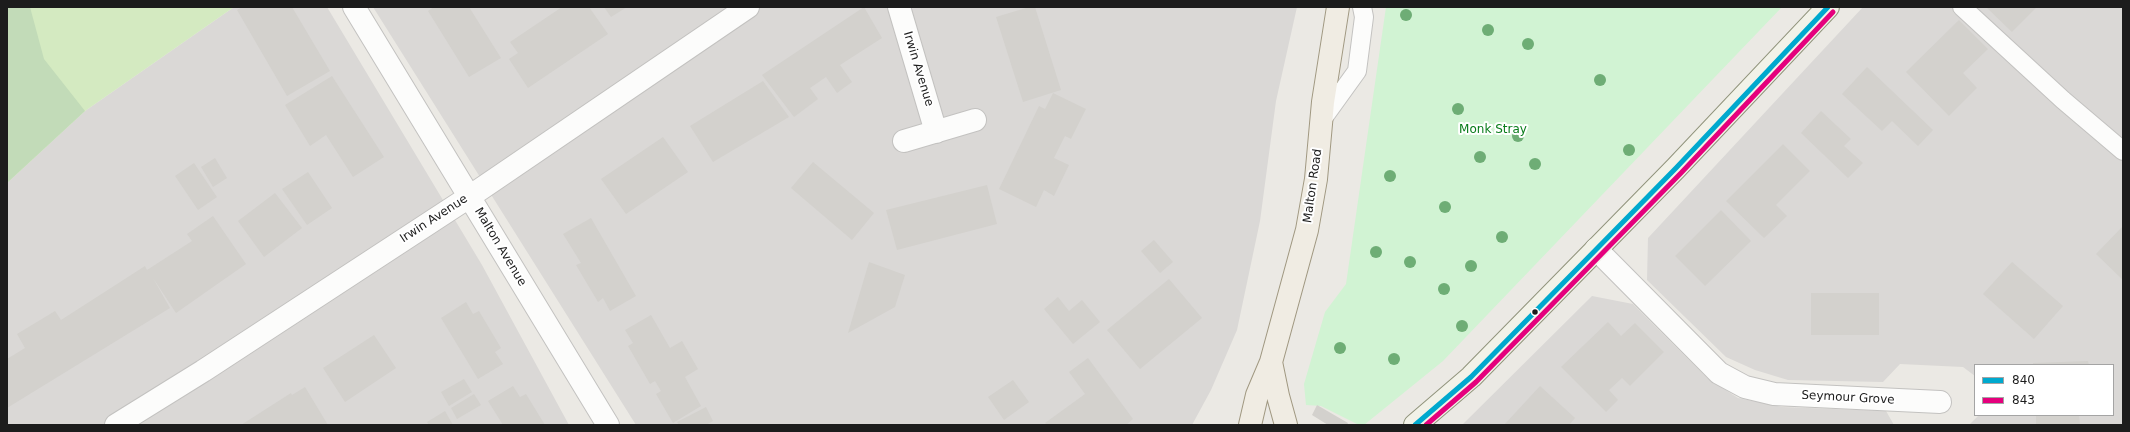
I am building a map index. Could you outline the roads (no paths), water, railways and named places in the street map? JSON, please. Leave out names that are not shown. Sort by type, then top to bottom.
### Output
[{"type":"main road","name":"Malton Road","points":[[1250,425],[1257,395],[1271,362],[1307,230],[1316,178],[1321,121],[1338,7]]},
{"type":"main road","name":"Malton Road","points":[[1271,362],[1286,425]]},
{"type":"street","name":"Malton Avenue","points":[[354,7],[608,425]]},
{"type":"street","name":"Irwin Avenue","points":[[116,425],[210,367],[469,197],[748,7]]},
{"type":"street","name":"Irwin Avenue","points":[[899,7],[936,132]]},
{"type":"street","points":[[1415,425],[1471,376],[1596,250],[1828,7]]},
{"type":"street","points":[[904,141],[975,120]]},
{"type":"street","name":"Seymour Grove","points":[[1596,250],[1719,373],[1745,387],[1774,394],[1940,402]]},
{"type":"lane","points":[[1321,121],[1357,71],[1364,17],[1362,7]]},
{"type":"lane","points":[[1962,7],[2063,100],[2123,151]]},
{"type":"park label","name":"Monk Stray","points":[[1493,130]]}]
